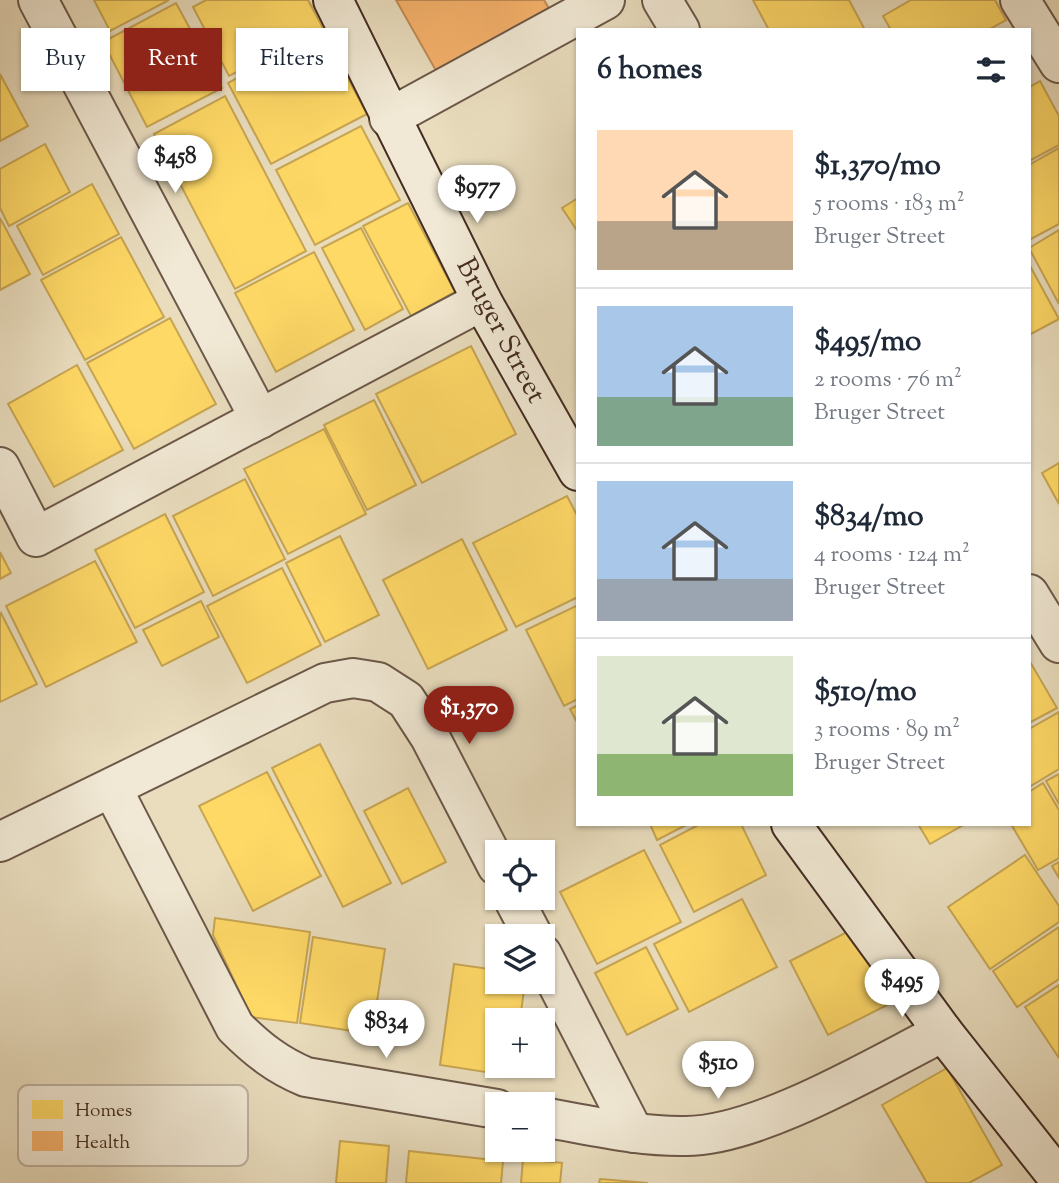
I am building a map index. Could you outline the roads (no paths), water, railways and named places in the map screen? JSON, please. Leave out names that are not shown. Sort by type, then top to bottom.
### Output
[{"type":"street","points":[[38,0],[260,419]]},
{"type":"street","name":"Bruger Street","points":[[333,0],[389,118],[482,301],[576,467]]},
{"type":"street","points":[[389,118],[605,0]]},
{"type":"street","points":[[662,0],[679,28]]},
{"type":"street","points":[[1020,0],[1059,63]]},
{"type":"street","points":[[0,467],[36,537],[482,301]]},
{"type":"street","points":[[1031,597],[1059,643]]},
{"type":"street","points":[[0,842],[325,683],[353,678],[378,682],[406,700],[485,844]]},
{"type":"street","points":[[113,788],[235,1027],[258,1050],[281,1067],[306,1076],[485,1107]]},
{"type":"street","points":[[792,826],[943,1032],[1059,1179]]},
{"type":"street","points":[[555,979],[635,1133]]},
{"type":"street","points":[[555,1119],[635,1133],[688,1137],[732,1129],[775,1115],[943,1032]]}]
